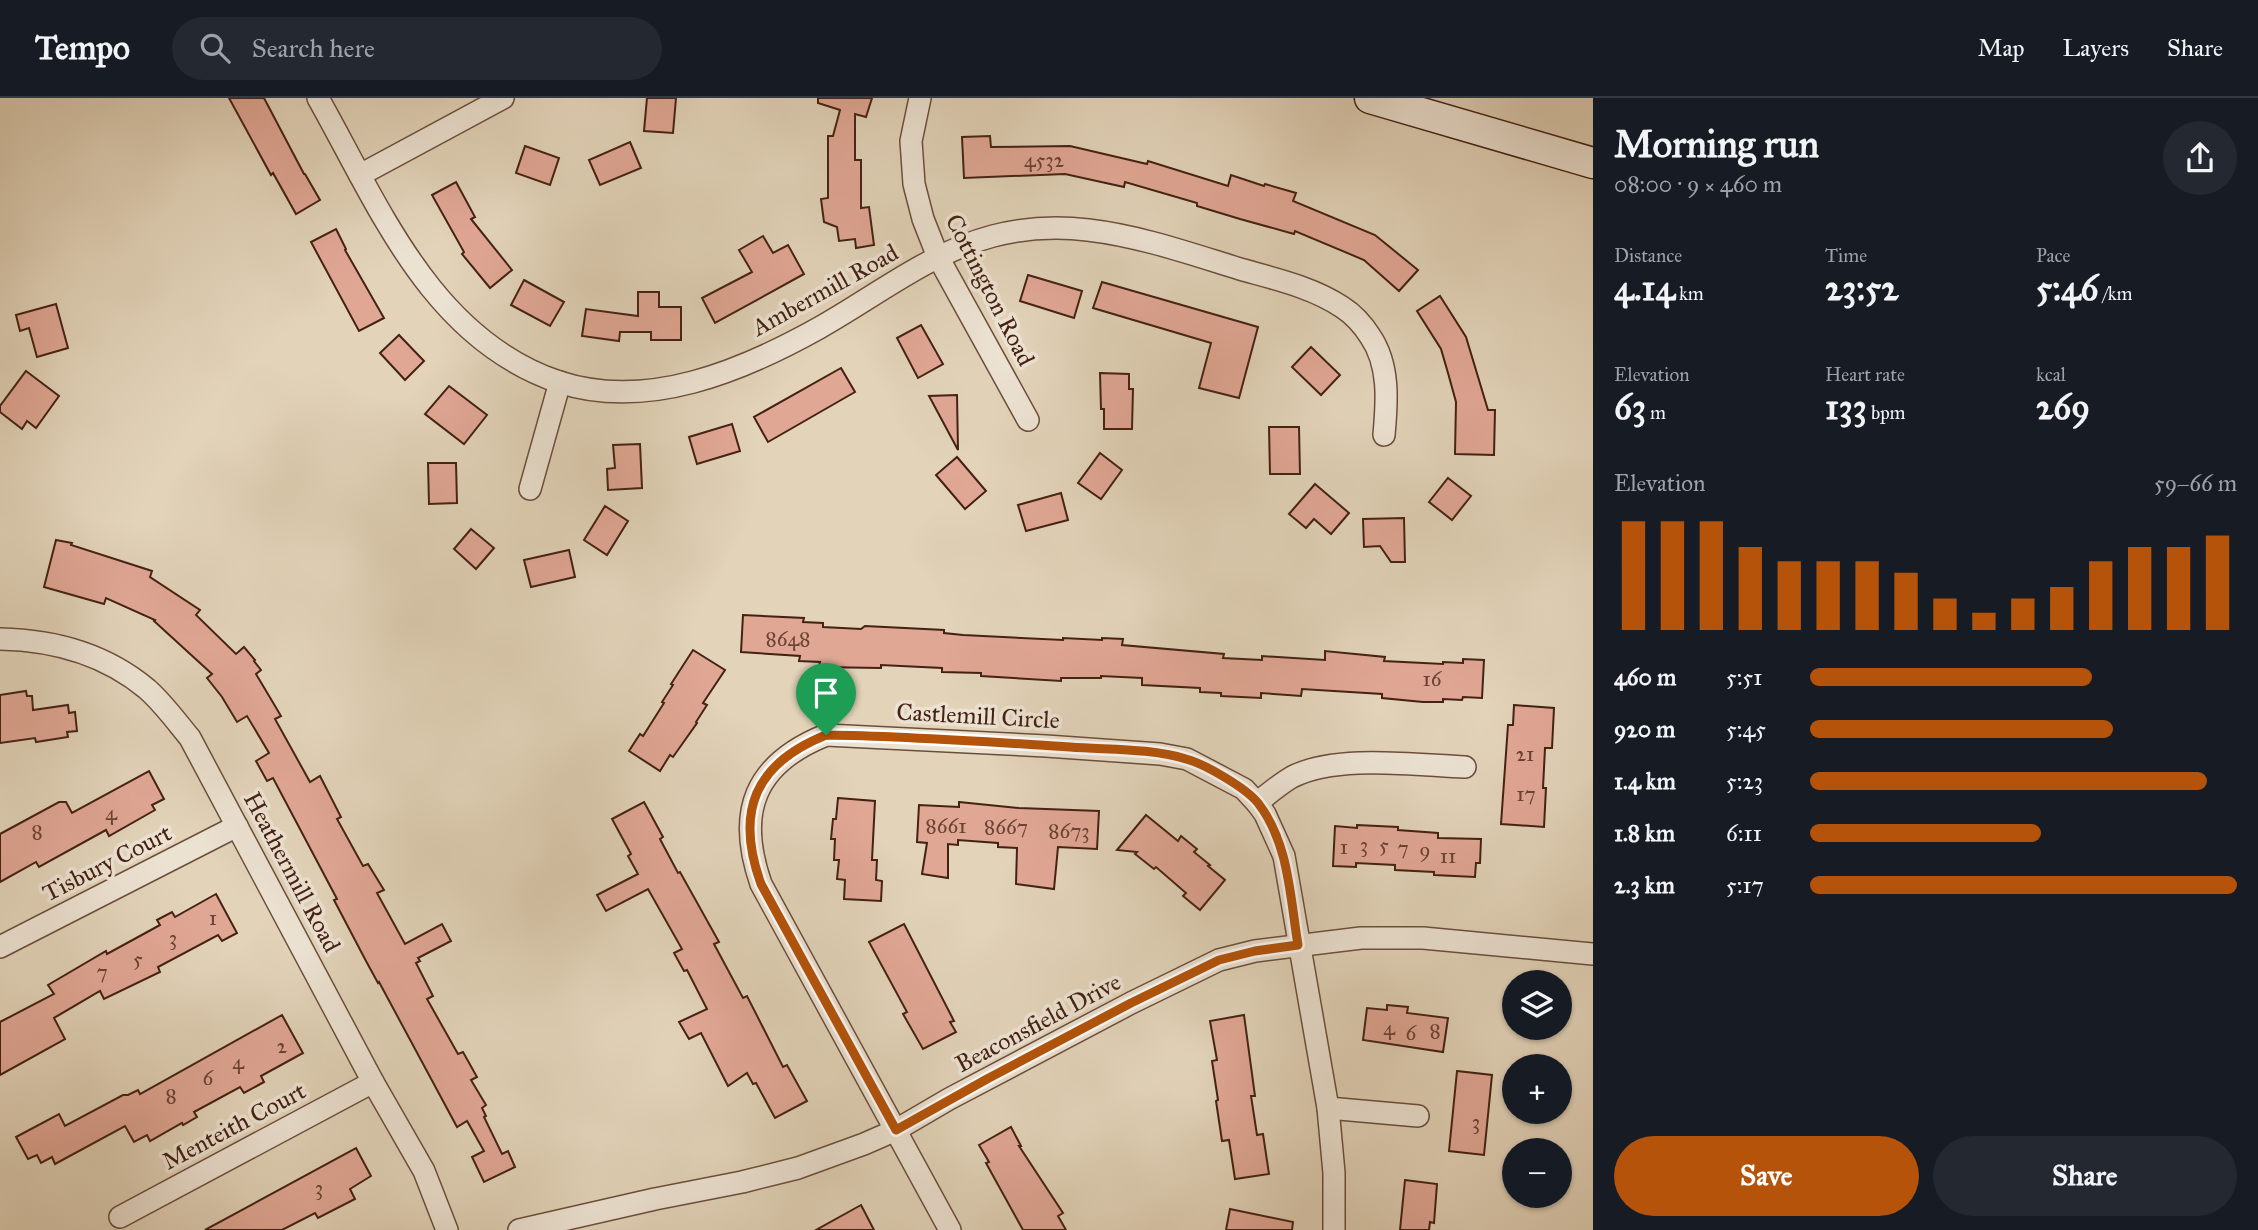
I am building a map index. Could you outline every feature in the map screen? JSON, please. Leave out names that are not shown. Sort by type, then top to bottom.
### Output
[{"type":"main road","points":[[1370,98],[1593,163]]},
{"type":"main road","points":[[1527,144],[1593,180]]},
{"type":"street","name":"Ambermill Road","points":[[318,98],[391,233],[415,268],[467,329],[521,366],[560,382],[595,389],[646,391],[712,376],[766,355],[819,328],[938,257],[974,242],[1007,233],[1037,229],[1090,230],[1144,242],[1297,285],[1345,308],[1360,322],[1381,354],[1385,373],[1384,435]]},
{"type":"street","points":[[360,175],[503,98]]},
{"type":"street","name":"Cottington Road","points":[[920,98],[911,141],[913,172],[923,219],[938,257],[1028,420]]},
{"type":"street","points":[[530,489],[560,382]]},
{"type":"street","name":"Heathermill Road","points":[[0,639],[46,642],[98,658],[146,688],[190,738],[373,1082],[424,1171],[447,1230]]},
{"type":"street","name":"Castlemill Circle","points":[[950,1230],[767,896],[753,861],[749,843],[753,803],[770,770],[784,756],[826,735],[1160,754],[1187,759],[1244,789],[1257,803],[1271,826],[1284,856],[1328,1108],[1334,1173],[1334,1230]]},
{"type":"street","points":[[1257,803],[1292,777],[1344,763],[1465,767]]},
{"type":"street","name":"Tisbury Court","points":[[0,947],[237,825]]},
{"type":"street","name":"Beaconsfield Drive","points":[[519,1230],[798,1168],[896,1130],[987,1079],[1219,960],[1255,951],[1361,938],[1423,938],[1593,954]]},
{"type":"street","name":"Menteith Court","points":[[120,1217],[373,1082]]},
{"type":"street","points":[[1328,1108],[1418,1116]]},
{"type":"building","points":[[229,98],[264,98],[320,200],[296,214],[273,173],[271,175]]},
{"type":"building","points":[[647,98],[676,98],[673,133],[644,131]]},
{"type":"building","points":[[818,98],[872,98],[866,117],[855,114],[855,160],[861,160],[861,208],[869,207],[874,245],[856,248],[855,239],[839,241],[837,227],[824,222],[821,199],[828,198],[828,136],[833,136],[840,110],[818,103]]},
{"type":"building","points":[[990,136],[991,147],[1070,146],[1147,164],[1148,161],[1228,186],[1231,175],[1296,193],[1293,201],[1375,235],[1418,270],[1399,291],[1364,260],[1295,231],[1294,234],[1240,219],[1125,182],[1124,187],[1065,174],[964,178],[962,137]]},
{"type":"building","points":[[630,142],[641,168],[600,185],[589,160]]},
{"type":"building","points":[[525,146],[559,158],[550,185],[516,173]]},
{"type":"building","points":[[456,182],[475,217],[471,219],[512,270],[490,288],[462,254],[464,252],[432,195]]},
{"type":"building","points":[[336,229],[384,318],[359,331],[311,242]]},
{"type":"building","points":[[763,236],[773,253],[788,245],[804,274],[715,323],[702,298],[752,272],[739,250]]},
{"type":"building","points":[[1028,275],[1082,291],[1074,318],[1020,301]]},
{"type":"building","points":[[524,280],[564,302],[550,326],[511,305]]},
{"type":"building","points":[[1102,282],[1258,327],[1239,398],[1199,388],[1211,343],[1093,308]]},
{"type":"building","points":[[638,292],[659,292],[659,307],[681,307],[681,340],[651,340],[651,332],[620,332],[619,341],[582,336],[586,309],[638,316]]},
{"type":"building","points":[[1440,296],[1466,337],[1488,410],[1495,410],[1494,455],[1455,454],[1456,402],[1441,349],[1417,311]]},
{"type":"building","points":[[56,304],[68,348],[37,357],[29,328],[20,331],[16,315]]},
{"type":"building","points":[[921,325],[943,364],[918,378],[897,338]]},
{"type":"building","points":[[399,335],[424,361],[405,380],[380,353]]},
{"type":"building","points":[[1311,347],[1340,375],[1321,395],[1292,367]]},
{"type":"building","points":[[841,368],[855,392],[768,442],[754,417]]},
{"type":"building","points":[[26,371],[59,396],[36,428],[27,421],[22,429],[0,412],[0,406]]},
{"type":"building","points":[[1100,373],[1129,374],[1129,389],[1133,389],[1132,429],[1104,429]]},
{"type":"building","points":[[449,386],[487,415],[464,444],[425,414]]},
{"type":"building","points":[[957,395],[958,450],[929,396]]},
{"type":"building","points":[[732,424],[740,451],[697,464],[689,437]]},
{"type":"building","points":[[1269,427],[1299,427],[1300,474],[1270,474]]},
{"type":"building","points":[[640,444],[642,488],[608,490],[607,469],[615,468],[613,445]]},
{"type":"building","points":[[1100,453],[1122,470],[1101,499],[1078,483]]},
{"type":"building","points":[[957,457],[986,491],[965,509],[936,475]]},
{"type":"building","points":[[428,463],[456,463],[457,503],[429,504]]},
{"type":"building","points":[[1448,478],[1471,496],[1452,520],[1429,502]]},
{"type":"building","points":[[1315,484],[1349,513],[1331,534],[1314,519],[1306,528],[1289,514]]},
{"type":"building","points":[[1061,493],[1068,520],[1026,531],[1018,505]]},
{"type":"building","points":[[605,506],[628,521],[607,555],[584,540]]},
{"type":"building","points":[[1404,518],[1405,562],[1391,562],[1380,546],[1364,547],[1363,519]]},
{"type":"building","points":[[471,529],[494,548],[476,569],[454,549]]},
{"type":"building","points":[[56,540],[152,571],[150,577],[200,610],[196,615],[236,654],[244,647],[255,660],[261,670],[256,674],[281,716],[275,719],[310,782],[320,776],[341,817],[337,819],[363,866],[368,864],[384,890],[377,893],[405,944],[442,924],[451,941],[418,958],[420,961],[416,963],[433,996],[427,999],[458,1054],[463,1052],[477,1077],[471,1080],[486,1105],[482,1108],[486,1116],[484,1117],[502,1154],[508,1151],[515,1167],[484,1182],[472,1157],[484,1151],[467,1121],[457,1127],[366,961],[334,900],[337,899],[273,778],[267,781],[256,761],[269,753],[247,716],[237,722],[207,678],[212,674],[155,620],[106,598],[104,604],[44,587]]},
{"type":"building","points":[[569,550],[575,577],[531,587],[524,560]]},
{"type":"building","points":[[743,615],[804,618],[803,622],[823,623],[823,627],[944,630],[944,633],[963,635],[1063,640],[1123,639],[1122,645],[1224,654],[1223,658],[1262,660],[1262,656],[1325,660],[1325,651],[1385,657],[1384,661],[1443,664],[1463,663],[1463,659],[1484,660],[1482,698],[1463,697],[1462,700],[1423,702],[1382,698],[1382,694],[1302,689],[1301,696],[1261,693],[1261,698],[1221,696],[1221,693],[1200,692],[1200,688],[1142,685],[1142,678],[1101,676],[1061,678],[1061,681],[942,672],[942,668],[881,665],[881,668],[819,667],[820,662],[799,661],[800,656],[741,652]]},
{"type":"building","points":[[693,650],[725,670],[703,703],[707,705],[697,723],[660,771],[629,751],[640,734],[643,736],[664,703],[662,702],[673,685],[671,684]]},
{"type":"building","points":[[26,691],[27,696],[32,696],[33,710],[68,705],[69,713],[75,712],[77,731],[67,732],[68,737],[36,742],[35,738],[0,743],[0,695]]},
{"type":"building","points":[[1514,705],[1554,708],[1552,748],[1545,748],[1544,827],[1501,824],[1508,725],[1513,725]]},
{"type":"building","points":[[149,771],[164,799],[152,805],[155,810],[109,836],[106,830],[39,867],[36,862],[0,882],[0,834],[59,802],[66,802],[72,813]]},
{"type":"building","points":[[838,798],[875,801],[872,860],[877,860],[876,880],[882,881],[881,901],[844,899],[845,880],[837,879],[839,860],[834,860],[835,839],[831,839]]},
{"type":"building","points":[[644,802],[678,873],[680,872],[719,942],[714,944],[743,998],[747,996],[783,1067],[787,1065],[807,1101],[775,1118],[756,1083],[753,1084],[747,1073],[728,1086],[701,1033],[689,1039],[679,1022],[707,1009],[687,970],[684,971],[674,953],[682,949],[648,889],[606,911],[597,895],[638,874],[628,856],[631,854],[612,819]]},
{"type":"building","points":[[959,802],[1019,808],[1099,811],[1097,849],[1058,847],[1054,889],[1016,884],[1017,848],[998,847],[998,843],[958,840],[958,845],[948,844],[948,878],[922,874],[927,843],[917,842],[919,805],[959,807]]},
{"type":"building","points":[[1146,815],[1178,841],[1181,836],[1197,849],[1194,852],[1225,880],[1200,910],[1183,896],[1186,893],[1156,867],[1154,869],[1135,854],[1137,852],[1117,850]]},
{"type":"building","points":[[1357,825],[1438,833],[1438,838],[1481,839],[1480,863],[1476,863],[1475,877],[1395,870],[1395,865],[1356,863],[1356,867],[1333,866],[1335,826],[1357,828]]},
{"type":"building","points":[[216,894],[237,933],[222,941],[218,935],[158,967],[160,972],[104,999],[100,991],[54,1018],[65,1039],[0,1075],[0,1022],[54,994],[48,985],[106,951],[107,954],[160,925],[157,920],[172,912],[175,917]]},
{"type":"building","points":[[904,924],[954,1021],[950,1022],[956,1032],[923,1049],[903,1014],[907,1012],[869,942]]},
{"type":"building","points":[[1387,1005],[1408,1007],[1407,1013],[1448,1018],[1443,1052],[1363,1040],[1367,1008],[1387,1010]]},
{"type":"building","points":[[282,1015],[303,1053],[261,1076],[264,1082],[244,1093],[240,1087],[194,1112],[197,1117],[150,1141],[147,1135],[134,1142],[125,1126],[55,1164],[52,1157],[41,1163],[37,1155],[28,1159],[16,1137],[59,1114],[65,1126],[123,1095],[138,1090],[140,1094]]},
{"type":"building","points":[[1244,1015],[1255,1096],[1251,1096],[1257,1135],[1263,1134],[1269,1174],[1235,1179],[1229,1140],[1222,1141],[1212,1061],[1217,1060],[1210,1021]]},
{"type":"building","points":[[1457,1071],[1492,1075],[1484,1155],[1449,1151]]},
{"type":"building","points":[[1011,1127],[1019,1146],[1063,1213],[1058,1216],[1066,1230],[1023,1230],[986,1163],[989,1162],[979,1145]]},
{"type":"building","points":[[356,1148],[371,1176],[350,1189],[355,1199],[318,1218],[315,1213],[282,1230],[205,1230]]},
{"type":"building","points":[[1405,1180],[1437,1184],[1434,1223],[1430,1222],[1429,1230],[1400,1230]]},
{"type":"building","points":[[861,1205],[874,1230],[816,1230]]},
{"type":"building","points":[[1230,1209],[1293,1222],[1292,1230],[1226,1230]]},
{"type":"route","points":[[826,735],[1127,751],[1187,759],[1244,789],[1265,814],[1284,856],[1298,945],[1255,951],[1219,960],[1131,1003],[896,1130],[761,884],[749,843],[753,803],[770,770],[784,756],[826,735]]}]
